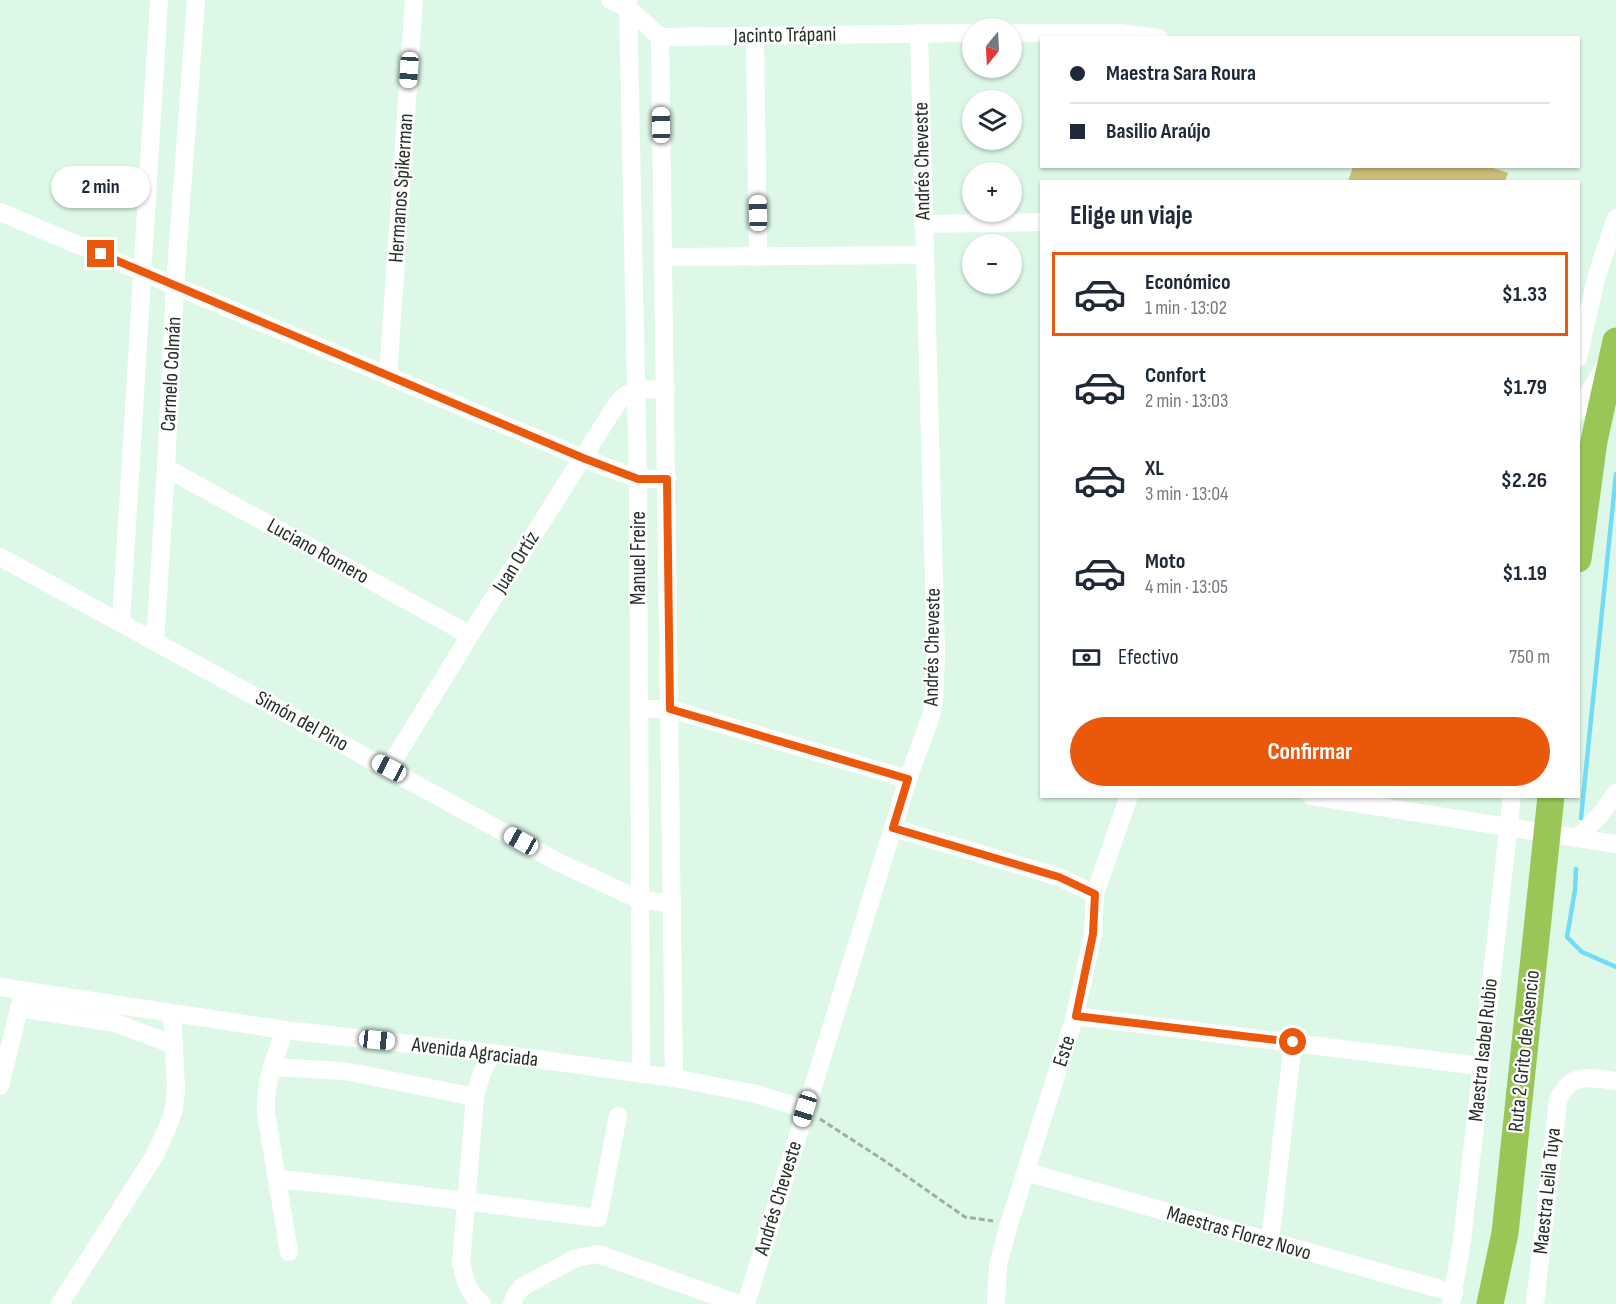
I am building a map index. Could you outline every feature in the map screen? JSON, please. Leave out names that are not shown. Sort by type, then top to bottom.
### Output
[{"type":"highway","points":[[1580,544],[1594,441],[1614,347]]},
{"type":"highway","name":"Ruta 2 Grito de Asencio","points":[[1490,1304],[1505,1233],[1551,798]]},
{"type":"street","name":"Carmelo Colmán","points":[[120,622],[159,0]]},
{"type":"street","name":"Carmelo Colmán","points":[[155,641],[175,286],[196,0]]},
{"type":"street","name":"Hermanos Spikerman","points":[[387,375],[414,0]]},
{"type":"street","points":[[621,2],[660,37]]},
{"type":"street","name":"Manuel Freire","points":[[621,2],[638,479],[641,1074]]},
{"type":"street","name":"Andrés Cheveste","points":[[746,1304],[908,779],[931,716],[936,680],[919,33]]},
{"type":"street","name":"Jacinto Trápani","points":[[660,37],[962,33]]},
{"type":"street","points":[[1022,33],[1119,33],[1143,36]]},
{"type":"street","points":[[755,36],[758,257]]},
{"type":"street","name":"Manuel Freire","points":[[660,37],[674,1078]]},
{"type":"street","points":[[0,212],[583,458],[638,479],[667,479]]},
{"type":"street","points":[[1580,349],[1597,275],[1616,218]]},
{"type":"street","points":[[923,224],[1040,222]]},
{"type":"street","points":[[663,257],[924,255]]},
{"type":"street","points":[[1580,408],[1614,347]]},
{"type":"street","points":[[635,390],[666,390]]},
{"type":"street","name":"Juan Ortíz","points":[[389,768],[470,635],[618,402],[629,392],[635,390]]},
{"type":"street","name":"Luciano Romero","points":[[166,468],[470,635]]},
{"type":"street","name":"Simón del Pino","points":[[0,557],[558,862],[640,900],[672,903]]},
{"type":"street","points":[[639,709],[670,709],[908,779]]},
{"type":"street","points":[[1576,838],[1599,816],[1616,793]]},
{"type":"street","name":"Este","points":[[996,1304],[998,1265],[1009,1224],[1076,1016],[1093,934],[1095,894],[1128,798]]},
{"type":"street","points":[[1324,798],[1576,838],[1615,838]]},
{"type":"street","name":"Maestra Isabel Rubio","points":[[1452,1298],[1462,1242],[1512,798]]},
{"type":"street","points":[[893,828],[1059,877],[1095,894]]},
{"type":"street","name":"Avenida Agraciada","points":[[0,987],[21,999],[172,1014],[674,1078],[756,1094],[805,1109]]},
{"type":"street","points":[[0,1086],[21,999],[116,1023],[174,1045]]},
{"type":"street","points":[[60,1304],[155,1155],[169,1124],[176,1089],[172,1014]]},
{"type":"street","points":[[1076,1016],[1480,1066]]},
{"type":"street","points":[[285,1030],[265,1094],[266,1113],[289,1252]]},
{"type":"street","points":[[1270,1242],[1293,1042]]},
{"type":"street","points":[[482,1304],[474,1298],[465,1282],[461,1263],[476,1097],[482,1072],[492,1053]]},
{"type":"street","points":[[272,1067],[344,1071],[476,1097]]},
{"type":"street","name":"Maestra Leila Tuya","points":[[1535,1304],[1556,1110],[1561,1093],[1570,1082],[1583,1078],[1616,1081]]},
{"type":"street","points":[[278,1179],[598,1218],[618,1116]]},
{"type":"street","name":"Maestras Florez Novo","points":[[1026,1172],[1270,1242],[1452,1298]]},
{"type":"street","points":[[512,1304],[522,1287],[576,1258],[598,1254],[739,1304]]},
{"type":"path","points":[[805,1109],[965,1217],[1009,1224]]},
{"type":"shaded area","points":[[1353,168],[1493,168],[1508,173],[1505,180],[1348,180]]},
{"type":"waterway","points":[[1581,818],[1616,474]]},
{"type":"waterway","points":[[1576,869],[1567,937],[1582,952],[1616,967]]},
{"type":"route","points":[[101,254],[583,458],[638,479],[667,479],[670,709],[908,779],[893,828],[1059,877],[1095,894],[1093,934],[1076,1016],[1293,1042]]}]
